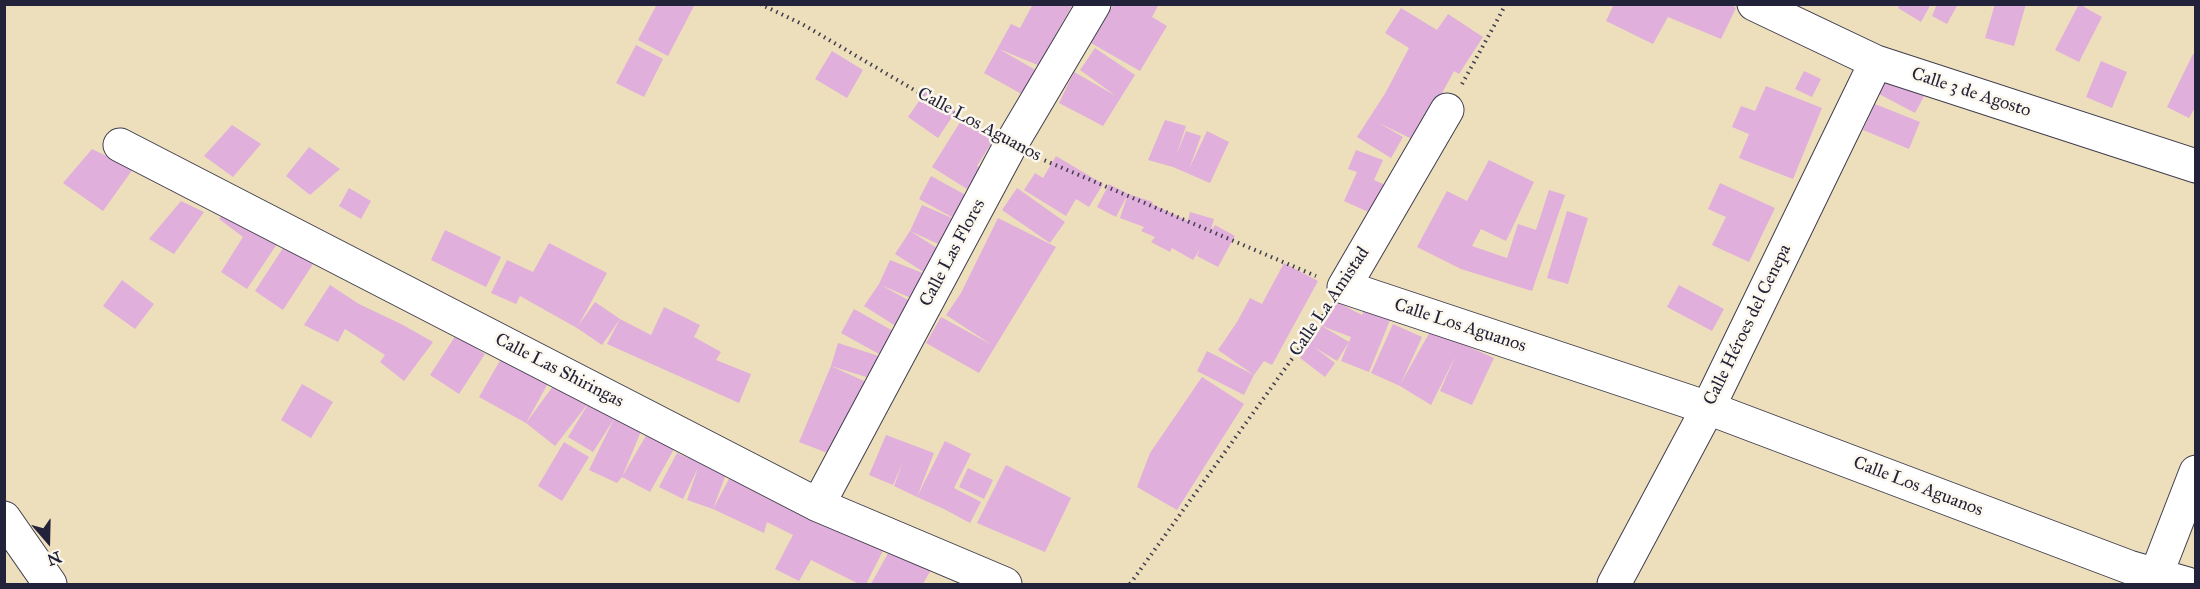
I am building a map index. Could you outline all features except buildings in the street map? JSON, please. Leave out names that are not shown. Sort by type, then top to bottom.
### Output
[{"type":"street","name":"Calle Las Flores","points":[[818,505],[1010,146],[1094,4]]},
{"type":"street","name":"Calle 3 de Agosto","points":[[1754,4],[1876,62],[2196,166]]},
{"type":"street","name":"Calle Héroes del Cenepa","points":[[1614,585],[1708,408],[1876,62]]},
{"type":"street","name":"Calle La Amistad","points":[[1344,287],[1447,110]]},
{"type":"street","name":"Calle Las Shiringas","points":[[120,145],[818,505],[1005,585]]},
{"type":"street","name":"Calle Los Aguanos","points":[[1344,287],[1708,408],[2129,567],[2188,585]]},
{"type":"street","points":[[2156,575],[2196,472]]},
{"type":"street","points":[[4,518],[50,585]]},
{"type":"path","name":"Calle Los Aguanos","points":[[760,4],[802,24],[1010,146],[1344,287]]},
{"type":"path","points":[[1447,110],[1506,4]]},
{"type":"path","name":"Calle La Amistad","points":[[1130,585],[1344,287]]}]
